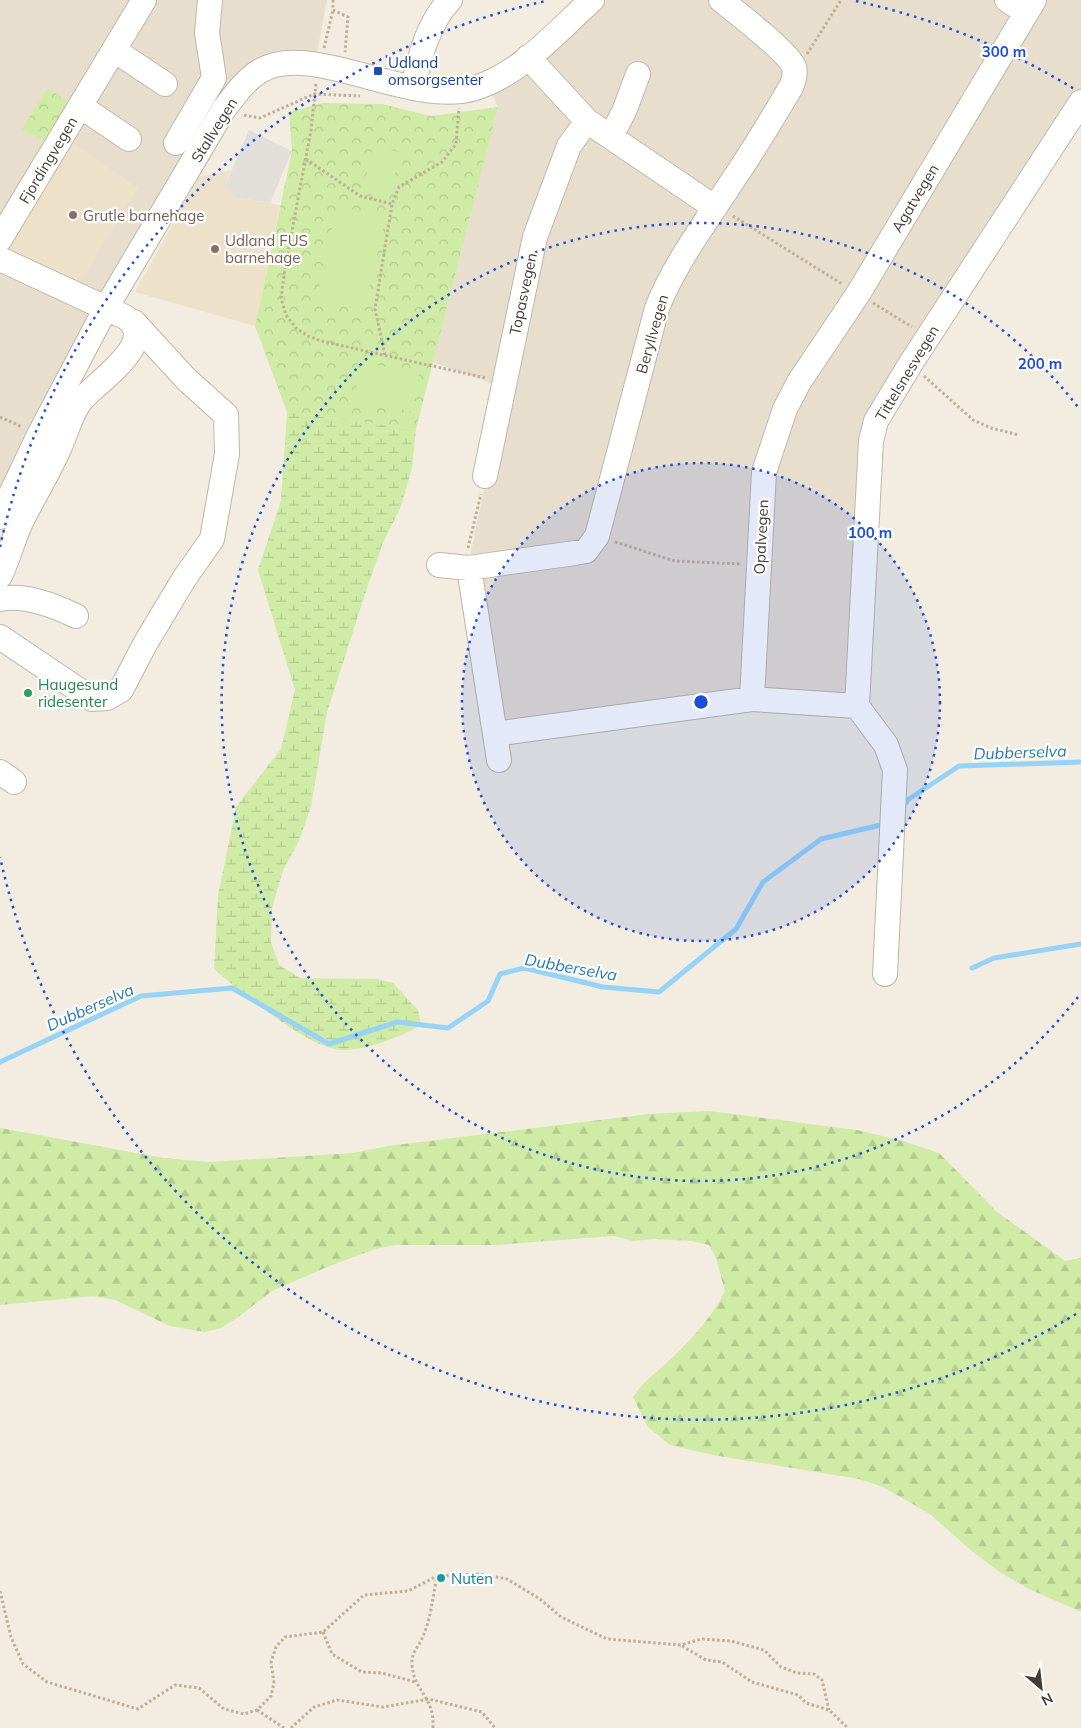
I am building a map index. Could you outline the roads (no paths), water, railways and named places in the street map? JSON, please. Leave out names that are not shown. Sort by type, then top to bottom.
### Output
[{"type":"street","name":"Fjordingvegen","points":[[0,240],[144,0]]},
{"type":"street","points":[[176,144],[212,84],[214,74],[207,33],[210,0]]},
{"type":"street","points":[[413,88],[419,60],[431,29],[450,0]]},
{"type":"street","name":"Stallvegen","points":[[0,517],[39,435],[106,308],[224,109],[245,82],[260,71],[275,64],[294,62],[343,70],[435,92],[474,89],[508,73],[592,0]]},
{"type":"street","name":"Beryllvegen","points":[[469,568],[586,551],[597,536],[657,308],[664,290],[714,207],[791,87],[795,69],[792,63],[721,0]]},
{"type":"street","name":"Agatvegen","points":[[799,382],[858,294],[1022,4]]},
{"type":"street","points":[[114,50],[165,84]]},
{"type":"street","points":[[528,57],[587,121],[714,207]]},
{"type":"street","points":[[611,137],[625,110],[638,74]]},
{"type":"street","name":"Tittelsnesvegen","points":[[857,706],[871,441],[876,421],[927,338],[1081,102]]},
{"type":"street","name":"Fjordingvegen","points":[[80,106],[129,139]]},
{"type":"street","name":"Topasvegen","points":[[485,476],[535,237],[569,146],[587,121]]},
{"type":"street","points":[[0,260],[134,322],[186,378],[226,415],[227,454],[212,539],[184,579],[133,665],[121,690],[107,698],[92,699],[0,638]]},
{"type":"street","points":[[0,576],[21,524],[59,450],[78,406],[131,350],[136,339],[134,322]]},
{"type":"street","name":"Opalvegen","points":[[752,699],[764,472],[778,426],[799,382]]},
{"type":"street","points":[[440,565],[469,568],[499,760]]},
{"type":"street","points":[[0,599],[12,596],[28,599],[58,607],[76,616]]},
{"type":"street","points":[[495,734],[752,699],[857,706],[892,756],[896,770],[885,974]]},
{"type":"waterway","name":"Dubberselva","points":[[902,807],[909,799],[959,766],[1081,762]]},
{"type":"waterway","name":"Dubberselva","points":[[0,1062],[141,996],[232,988],[329,1044],[397,1022],[448,1028],[488,1001],[500,974],[524,968],[603,987],[659,992],[736,929],[763,882],[821,839],[885,824]]},
{"type":"waterway","points":[[972,968],[994,958],[1081,944]]},
{"type":"place","name":"Udland omsorgsenter","points":[[378,71]]},
{"type":"place","name":"Grutle barnehage","points":[[73,215]]},
{"type":"place","name":"Udland FUS barnehage","points":[[215,249]]},
{"type":"place","name":"Haugesund ridesenter","points":[[28,693]]},
{"type":"place","name":"Nuten","points":[[441,1578]]}]
